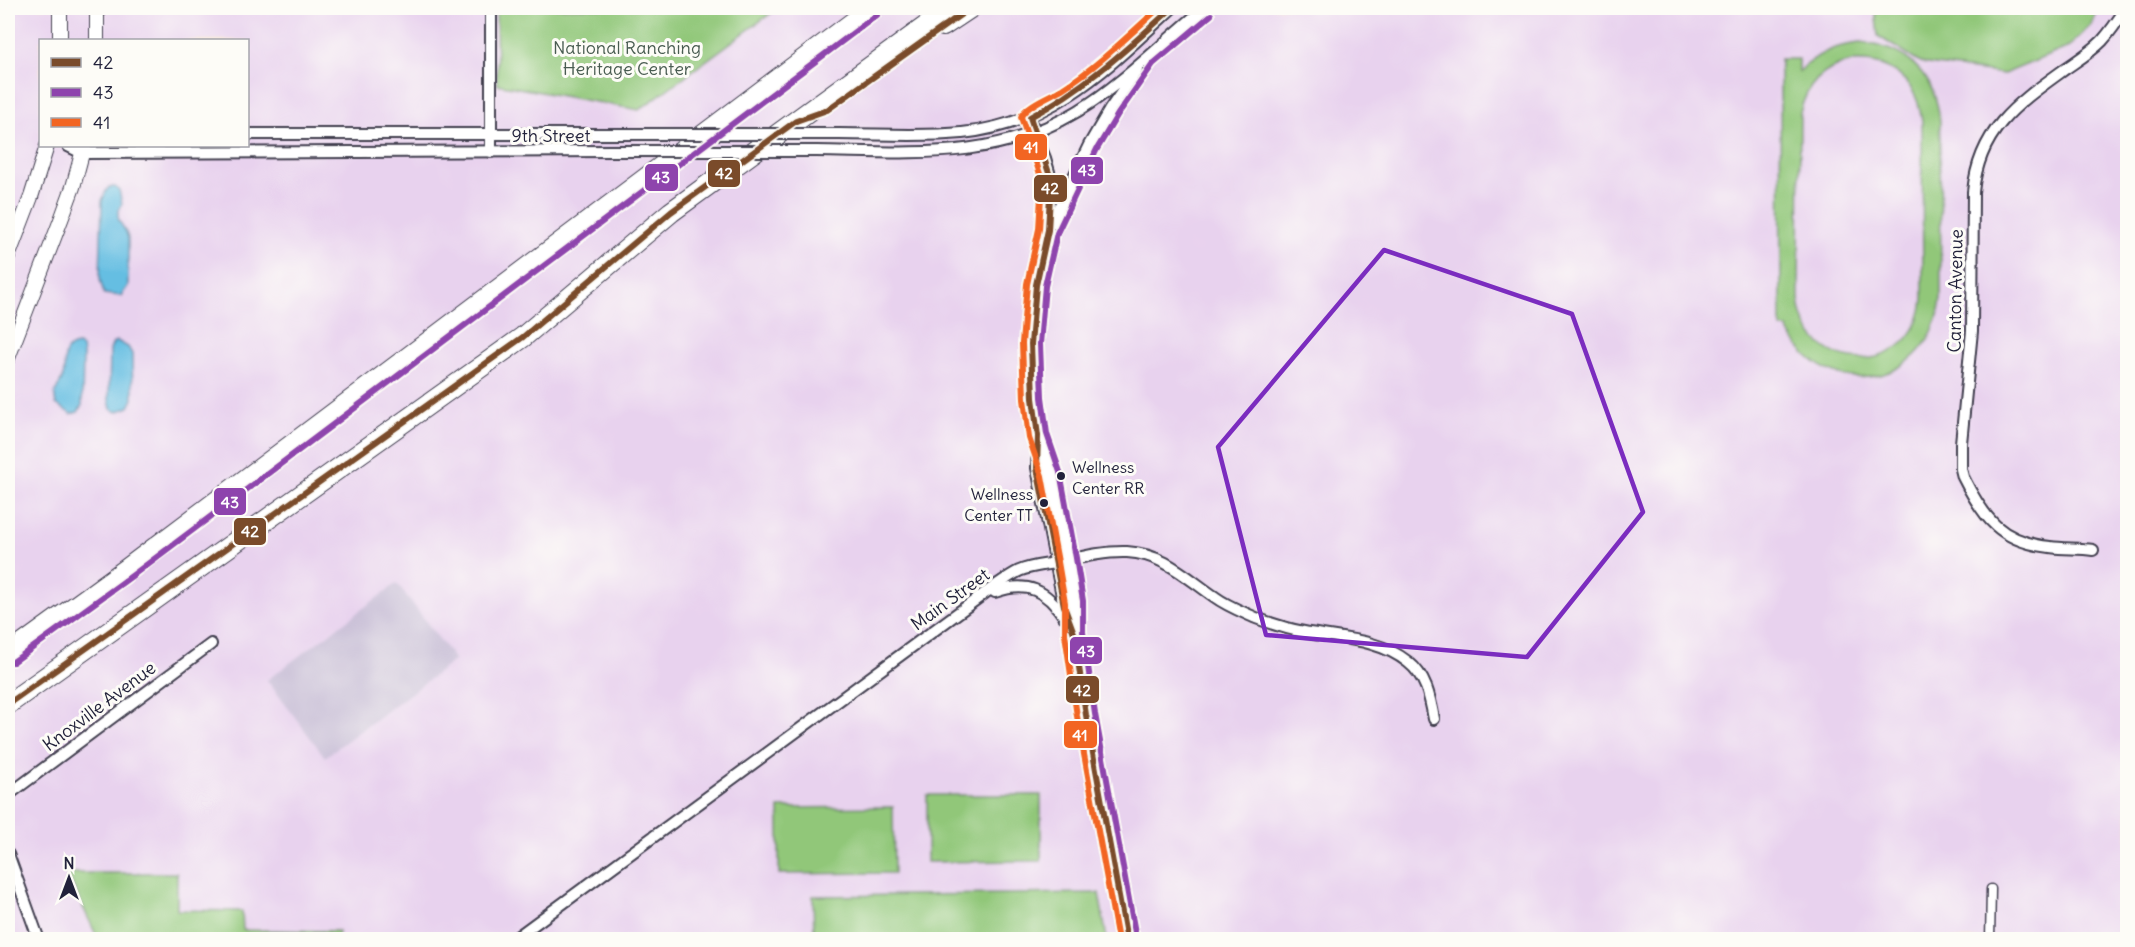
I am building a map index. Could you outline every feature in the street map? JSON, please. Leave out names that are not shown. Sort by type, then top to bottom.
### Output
[{"type":"highway","points":[[8,656],[872,8]]},
{"type":"highway","points":[[8,704],[523,337],[671,212],[951,8]]},
{"type":"highway","points":[[796,121],[827,110],[970,8]]},
{"type":"street","points":[[60,8],[60,39]]},
{"type":"street","points":[[97,8],[97,39]]},
{"type":"street","points":[[491,8],[491,152]]},
{"type":"street","name":"9th Street","points":[[249,134],[962,133],[1030,117],[1062,101],[1094,78],[1172,8]]},
{"type":"street","points":[[1048,230],[1089,146],[1110,109],[1146,58],[1205,8]]},
{"type":"street","name":"Canton Avenue","points":[[2093,550],[2048,547],[2018,540],[2004,533],[1989,520],[1963,477],[1961,443],[1972,331],[1972,192],[1974,175],[1983,150],[1989,137],[2002,120],[2024,99],[2101,42],[2126,8]]},
{"type":"street","name":"9th Street","points":[[83,149],[491,152],[954,151],[998,145],[1035,134],[1098,98],[1146,58]]},
{"type":"street","points":[[1030,117],[1051,179],[1048,230],[1036,285],[1031,344],[1033,398],[1038,436],[1036,468],[1054,563],[1064,606],[1074,633]]},
{"type":"street","points":[[8,257],[32,197],[47,147]]},
{"type":"street","points":[[8,358],[62,217],[83,149]]},
{"type":"street","points":[[1038,436],[1051,474],[1067,560],[1074,602],[1074,633],[1086,715],[1127,939]]},
{"type":"street","name":"Main Street","points":[[513,939],[1020,570],[1112,553],[1128,552],[1150,556],[1175,567],[1216,598],[1253,617],[1280,627],[1352,638],[1392,652],[1410,663],[1419,673],[1426,685],[1434,718]]},
{"type":"street","points":[[980,597],[1017,585],[1036,590],[1059,608],[1074,633]]},
{"type":"street","name":"Knoxville Avenue","points":[[8,795],[211,644]]},
{"type":"street","points":[[8,854],[39,939]]},
{"type":"street","points":[[1990,939],[1991,889]]},
{"type":"highlighted area","points":[[1384,250],[1572,314],[1643,512],[1527,657],[1266,635],[1218,447]]},
{"type":"shaded area","points":[[8,8],[2127,8],[2127,939],[8,939]]},
{"type":"shaded area","points":[[397,583],[455,660],[325,757],[267,680]]},
{"type":"green space","name":"National Ranching Heritage Center","points":[[496,8],[778,8],[639,110],[497,84]]},
{"type":"green space","points":[[1875,8],[2098,8],[2091,25],[2069,47],[2004,74],[1920,63],[1878,36]]},
{"type":"green space","points":[[1851,44],[1877,46],[1905,57],[1925,77],[1932,90],[1940,122],[1941,298],[1934,328],[1919,351],[1899,367],[1876,376],[1851,377],[1826,369],[1804,353],[1787,328],[1781,328],[1780,59],[1799,59],[1799,72],[1819,55]],"holes":[[[1851,62],[1878,64],[1900,76],[1915,95],[1919,108],[1922,122],[1923,298],[1916,325],[1902,344],[1883,355],[1861,359],[1839,355],[1820,344],[1806,325],[1799,298],[1800,113],[1811,86],[1824,73]]]},
{"type":"green space","points":[[927,795],[1041,795],[1041,861],[927,862]]},
{"type":"green space","points":[[893,807],[894,873],[779,874],[779,808]]},
{"type":"green space","points":[[67,873],[177,873],[177,910],[242,911],[243,930],[338,931],[338,939],[98,939]]},
{"type":"green space","points":[[1099,893],[1107,939],[814,939],[813,896]]},
{"type":"water","points":[[109,187],[119,190],[122,204],[118,215],[128,239],[128,286],[121,296],[104,294],[100,279],[102,201]]},
{"type":"water","points":[[117,341],[128,347],[132,354],[133,399],[129,407],[116,412],[111,409],[109,400],[110,350],[113,343]]},
{"type":"water","points":[[72,346],[82,347],[83,355],[82,405],[78,412],[71,414],[56,404],[55,395],[62,380],[66,353]]},
{"type":"transit line","name":"42","points":[[8,704],[523,337],[671,212],[796,121],[827,110],[970,8]]},
{"type":"transit line","name":"41","points":[[1118,940],[1077,716],[1065,634],[1065,603],[1058,562],[1042,476],[1029,438],[1024,399],[1022,343],[1027,284],[1039,229],[1042,180],[1021,117],[1027,109],[1088,71],[1159,8]]},
{"type":"transit line","name":"42","points":[[1127,940],[1086,715],[1074,633],[1064,606],[1037,468],[1038,436],[1033,398],[1031,344],[1036,285],[1048,230],[1051,179],[1030,117],[1087,81],[1172,8]]},
{"type":"transit line","name":"43","points":[[13,662],[133,575],[877,15]]},
{"type":"transit line","name":"43","points":[[1136,938],[1095,714],[1083,632],[1083,601],[1076,558],[1060,472],[1047,434],[1042,397],[1040,344],[1045,286],[1057,233],[1097,149],[1153,64],[1211,15]]},
{"type":"place","name":"Wellness Center RR","points":[[1061,476]]},
{"type":"place","name":"Wellness Center TT","points":[[1044,503]]}]
